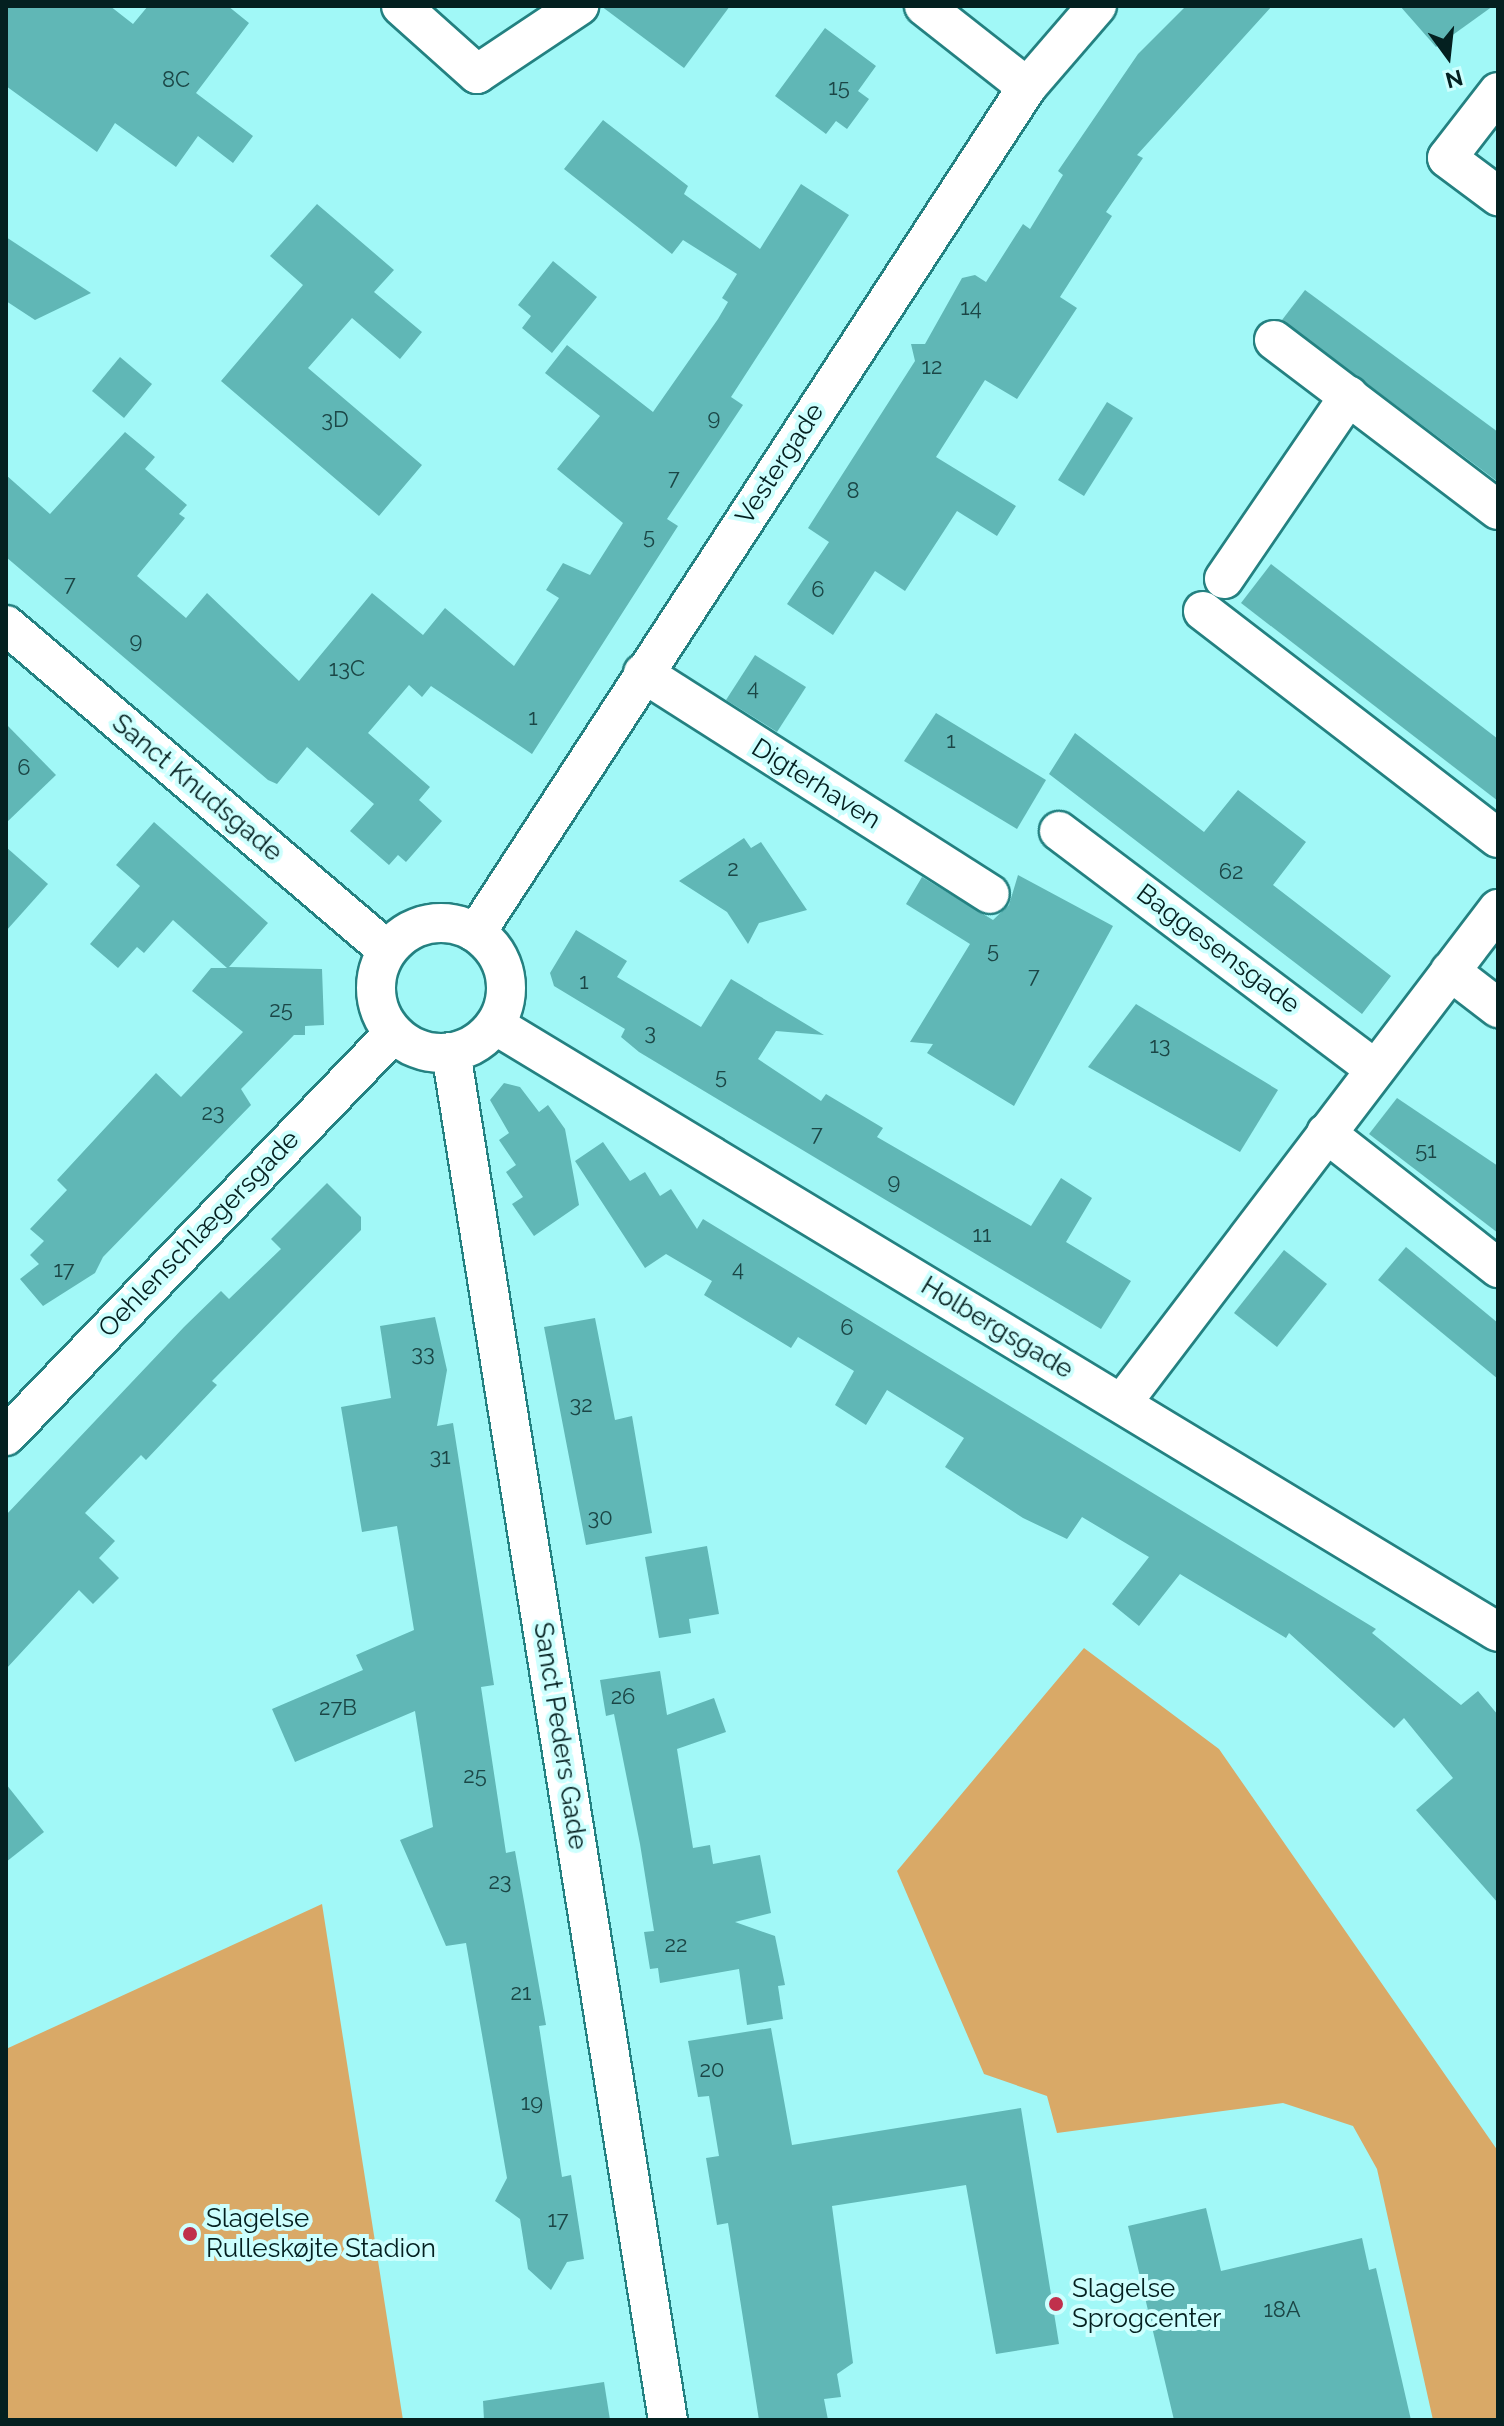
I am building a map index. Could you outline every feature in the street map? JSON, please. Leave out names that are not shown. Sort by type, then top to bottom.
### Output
[{"type":"street","points":[[401,6],[477,74],[579,6]]},
{"type":"street","points":[[924,6],[1027,87]]},
{"type":"street","name":"Vestergade","points":[[476,933],[1027,87],[1097,6]]},
{"type":"street","points":[[1498,92],[1447,158],[1498,196]]},
{"type":"street","points":[[1274,340],[1498,510]]},
{"type":"street","points":[[1224,579],[1349,396]]},
{"type":"street","points":[[1203,611],[1498,838]]},
{"type":"street","name":"Sanct Knudsgade","points":[[6,625],[387,950]]},
{"type":"street","name":"Digterhaven","points":[[643,673],[990,894]]},
{"type":"street","name":"Baggesensgade","points":[[1059,831],[1375,1069]]},
{"type":"street","points":[[1122,1403],[1498,909]]},
{"type":"street","points":[[453,923],[476,933],[495,951],[505,975],[505,1002],[495,1025],[451,1052],[410,1046],[394,1033],[375,993],[387,950],[405,933],[429,924],[453,923]]},
{"type":"street","points":[[1450,971],[1498,1008]]},
{"type":"street","name":"Holbergsgade","points":[[495,1025],[1498,1632]]},
{"type":"street","name":"Oehlenschlægersgade","points":[[6,1436],[394,1033]]},
{"type":"street","name":"Sanct Peders Gade","points":[[451,1052],[668,2420]]},
{"type":"street","points":[[1326,1133],[1498,1268]]},
{"type":"shaded area","points":[[1084,1648],[1219,1749],[1498,2151],[1498,2420],[1433,2420],[1377,2169],[1353,2126],[1283,2103],[1057,2133],[1047,2096],[984,2074],[897,1871]]},
{"type":"shaded area","name":"Slagelse Rulleskøjte Stadion","points":[[322,1904],[403,2420],[6,2420],[6,2049]]},
{"type":"building","points":[[6,6],[110,6],[133,24],[148,6],[228,6],[249,23],[196,93],[253,136],[233,163],[198,136],[176,167],[115,123],[97,152],[6,86]]},
{"type":"building","points":[[601,6],[730,6],[684,68]]},
{"type":"building","points":[[1186,6],[1272,6],[1137,155],[1143,158],[1106,212],[1112,216],[1060,297],[1077,308],[1017,399],[985,380],[936,457],[1016,506],[997,536],[957,511],[905,591],[875,571],[833,635],[787,604],[829,542],[808,528],[915,361],[911,344],[925,344],[962,278],[975,275],[986,282],[1023,224],[1030,229],[1063,175],[1058,171],[1138,54]]},
{"type":"building","points":[[1400,6],[1493,6],[1436,47]]},
{"type":"building","points":[[825,28],[876,66],[858,91],[869,99],[847,129],[836,121],[826,134],[775,96]]},
{"type":"building","points":[[603,120],[688,186],[684,194],[760,249],[801,184],[849,215],[731,397],[743,405],[667,519],[678,526],[532,754],[431,686],[422,697],[409,685],[368,733],[430,787],[419,800],[442,821],[406,862],[398,855],[389,865],[350,831],[374,804],[307,747],[277,784],[268,780],[6,557],[6,475],[50,514],[125,432],[155,457],[145,469],[187,505],[179,514],[185,518],[137,576],[186,618],[207,593],[299,681],[372,593],[423,635],[445,608],[514,666],[559,598],[546,590],[563,563],[590,575],[623,523],[557,469],[600,416],[545,373],[567,345],[653,412],[718,319],[728,302],[722,298],[737,274],[683,240],[672,254],[564,169]]},
{"type":"building","points":[[317,204],[394,270],[374,292],[422,332],[400,359],[352,318],[308,368],[422,465],[379,516],[221,381],[303,285],[270,256]]},
{"type":"building","points":[[6,237],[91,293],[35,320],[6,301]]},
{"type":"building","points":[[553,261],[597,297],[552,353],[522,328],[531,316],[518,305]]},
{"type":"building","points":[[1305,290],[1498,432],[1498,482],[1282,320]]},
{"type":"building","points":[[120,357],[152,384],[124,418],[92,391]]},
{"type":"building","points":[[1107,402],[1133,418],[1084,496],[1058,480]]},
{"type":"building","points":[[1271,564],[1498,739],[1498,801],[1241,603]]},
{"type":"building","points":[[755,655],[806,687],[777,732],[726,700]]},
{"type":"building","points":[[936,713],[1046,780],[1017,829],[904,761]]},
{"type":"building","points":[[6,724],[56,775],[6,823]]},
{"type":"building","points":[[1075,733],[1204,832],[1238,790],[1306,842],[1273,885],[1391,976],[1362,1014],[1049,774]]},
{"type":"building","points":[[154,822],[268,923],[229,967],[322,969],[324,1025],[305,1026],[305,1035],[294,1035],[241,1089],[251,1105],[103,1257],[95,1273],[43,1306],[20,1279],[39,1264],[30,1255],[44,1241],[30,1229],[67,1190],[57,1180],[156,1073],[181,1097],[243,1032],[192,991],[211,968],[227,968],[173,920],[144,953],[137,947],[118,968],[90,944],[140,886],[116,865]]},
{"type":"building","points":[[744,838],[751,848],[761,842],[807,910],[759,923],[748,944],[727,912],[679,881]]},
{"type":"building","points":[[6,847],[48,884],[6,931]]},
{"type":"building","points":[[1018,875],[1113,926],[1014,1106],[927,1053],[933,1044],[910,1042],[970,944],[906,904],[922,877],[993,920],[1009,905]]},
{"type":"building","points":[[576,930],[627,961],[617,977],[701,1027],[731,979],[824,1035],[776,1031],[758,1059],[821,1101],[826,1094],[883,1128],[877,1137],[1031,1226],[1061,1178],[1092,1198],[1066,1242],[1131,1281],[1101,1329],[639,1052],[621,1037],[625,1029],[554,986],[550,973]]},
{"type":"building","points":[[1136,1004],[1278,1090],[1240,1152],[1088,1067]]},
{"type":"building","points":[[504,1083],[520,1087],[539,1112],[548,1105],[565,1129],[579,1205],[534,1236],[512,1204],[523,1197],[506,1172],[516,1165],[499,1140],[509,1133],[490,1100]]},
{"type":"building","points":[[1397,1098],[1498,1166],[1498,1233],[1369,1134]]},
{"type":"building","points":[[603,1142],[630,1181],[645,1172],[660,1196],[671,1189],[697,1229],[703,1219],[1376,1629],[1372,1633],[1461,1705],[1478,1691],[1498,1715],[1498,1903],[1416,1810],[1453,1778],[1404,1718],[1394,1728],[1289,1633],[1286,1638],[1180,1574],[1139,1626],[1112,1604],[1149,1557],[1082,1517],[1067,1539],[1023,1518],[945,1467],[964,1438],[887,1390],[866,1425],[835,1405],[854,1371],[798,1337],[791,1348],[704,1295],[712,1281],[666,1254],[645,1268],[575,1161]]},
{"type":"building","points":[[327,1183],[361,1217],[361,1230],[212,1381],[217,1385],[146,1460],[141,1455],[85,1513],[115,1541],[99,1558],[119,1578],[93,1604],[79,1590],[6,1669],[6,1515],[221,1291],[229,1299],[281,1249],[271,1239]]},
{"type":"building","points":[[1406,1247],[1498,1323],[1498,1379],[1378,1280]]},
{"type":"building","points":[[1284,1250],[1327,1284],[1277,1347],[1234,1313]]},
{"type":"building","points":[[435,1317],[447,1370],[437,1426],[453,1423],[494,1685],[481,1687],[506,1853],[515,1851],[546,2025],[539,2026],[562,2177],[571,2175],[584,2259],[567,2262],[551,2290],[528,2269],[520,2219],[495,2201],[507,2178],[466,1943],[446,1946],[400,1840],[433,1827],[415,1711],[295,1762],[272,1709],[363,1670],[356,1655],[414,1630],[397,1526],[362,1532],[341,1407],[391,1398],[380,1326]]},
{"type":"building","points":[[595,1318],[615,1420],[632,1416],[652,1533],[586,1545],[544,1327]]},
{"type":"building","points":[[707,1546],[719,1614],[689,1619],[691,1633],[659,1638],[645,1557]]},
{"type":"building","points":[[660,1671],[667,1715],[714,1698],[726,1732],[677,1749],[693,1848],[710,1845],[713,1864],[760,1855],[771,1913],[735,1922],[775,1936],[785,1985],[778,1986],[783,2019],[747,2025],[739,1969],[660,1983],[658,1968],[650,1969],[644,1932],[654,1931],[640,1844],[614,1714],[606,1716],[600,1680]]},
{"type":"building","points":[[6,1784],[44,1832],[6,1862]]},
{"type":"building","points":[[771,2028],[792,2145],[1021,2108],[1059,2344],[996,2354],[966,2185],[832,2206],[853,2363],[837,2374],[841,2397],[824,2399],[828,2420],[759,2420],[728,2223],[717,2225],[706,2158],[719,2156],[709,2096],[698,2097],[688,2041]]},
{"type":"building","points":[[1206,2208],[1221,2271],[1362,2238],[1369,2270],[1376,2268],[1411,2420],[1174,2420],[1128,2226]]},
{"type":"building","points":[[604,2382],[610,2420],[484,2420],[483,2401]]},
{"type":"place","name":"Slagelse Rulleskøjte Stadion","points":[[190,2234]]},
{"type":"place","name":"Slagelse Sprogcenter","points":[[1056,2304]]}]
